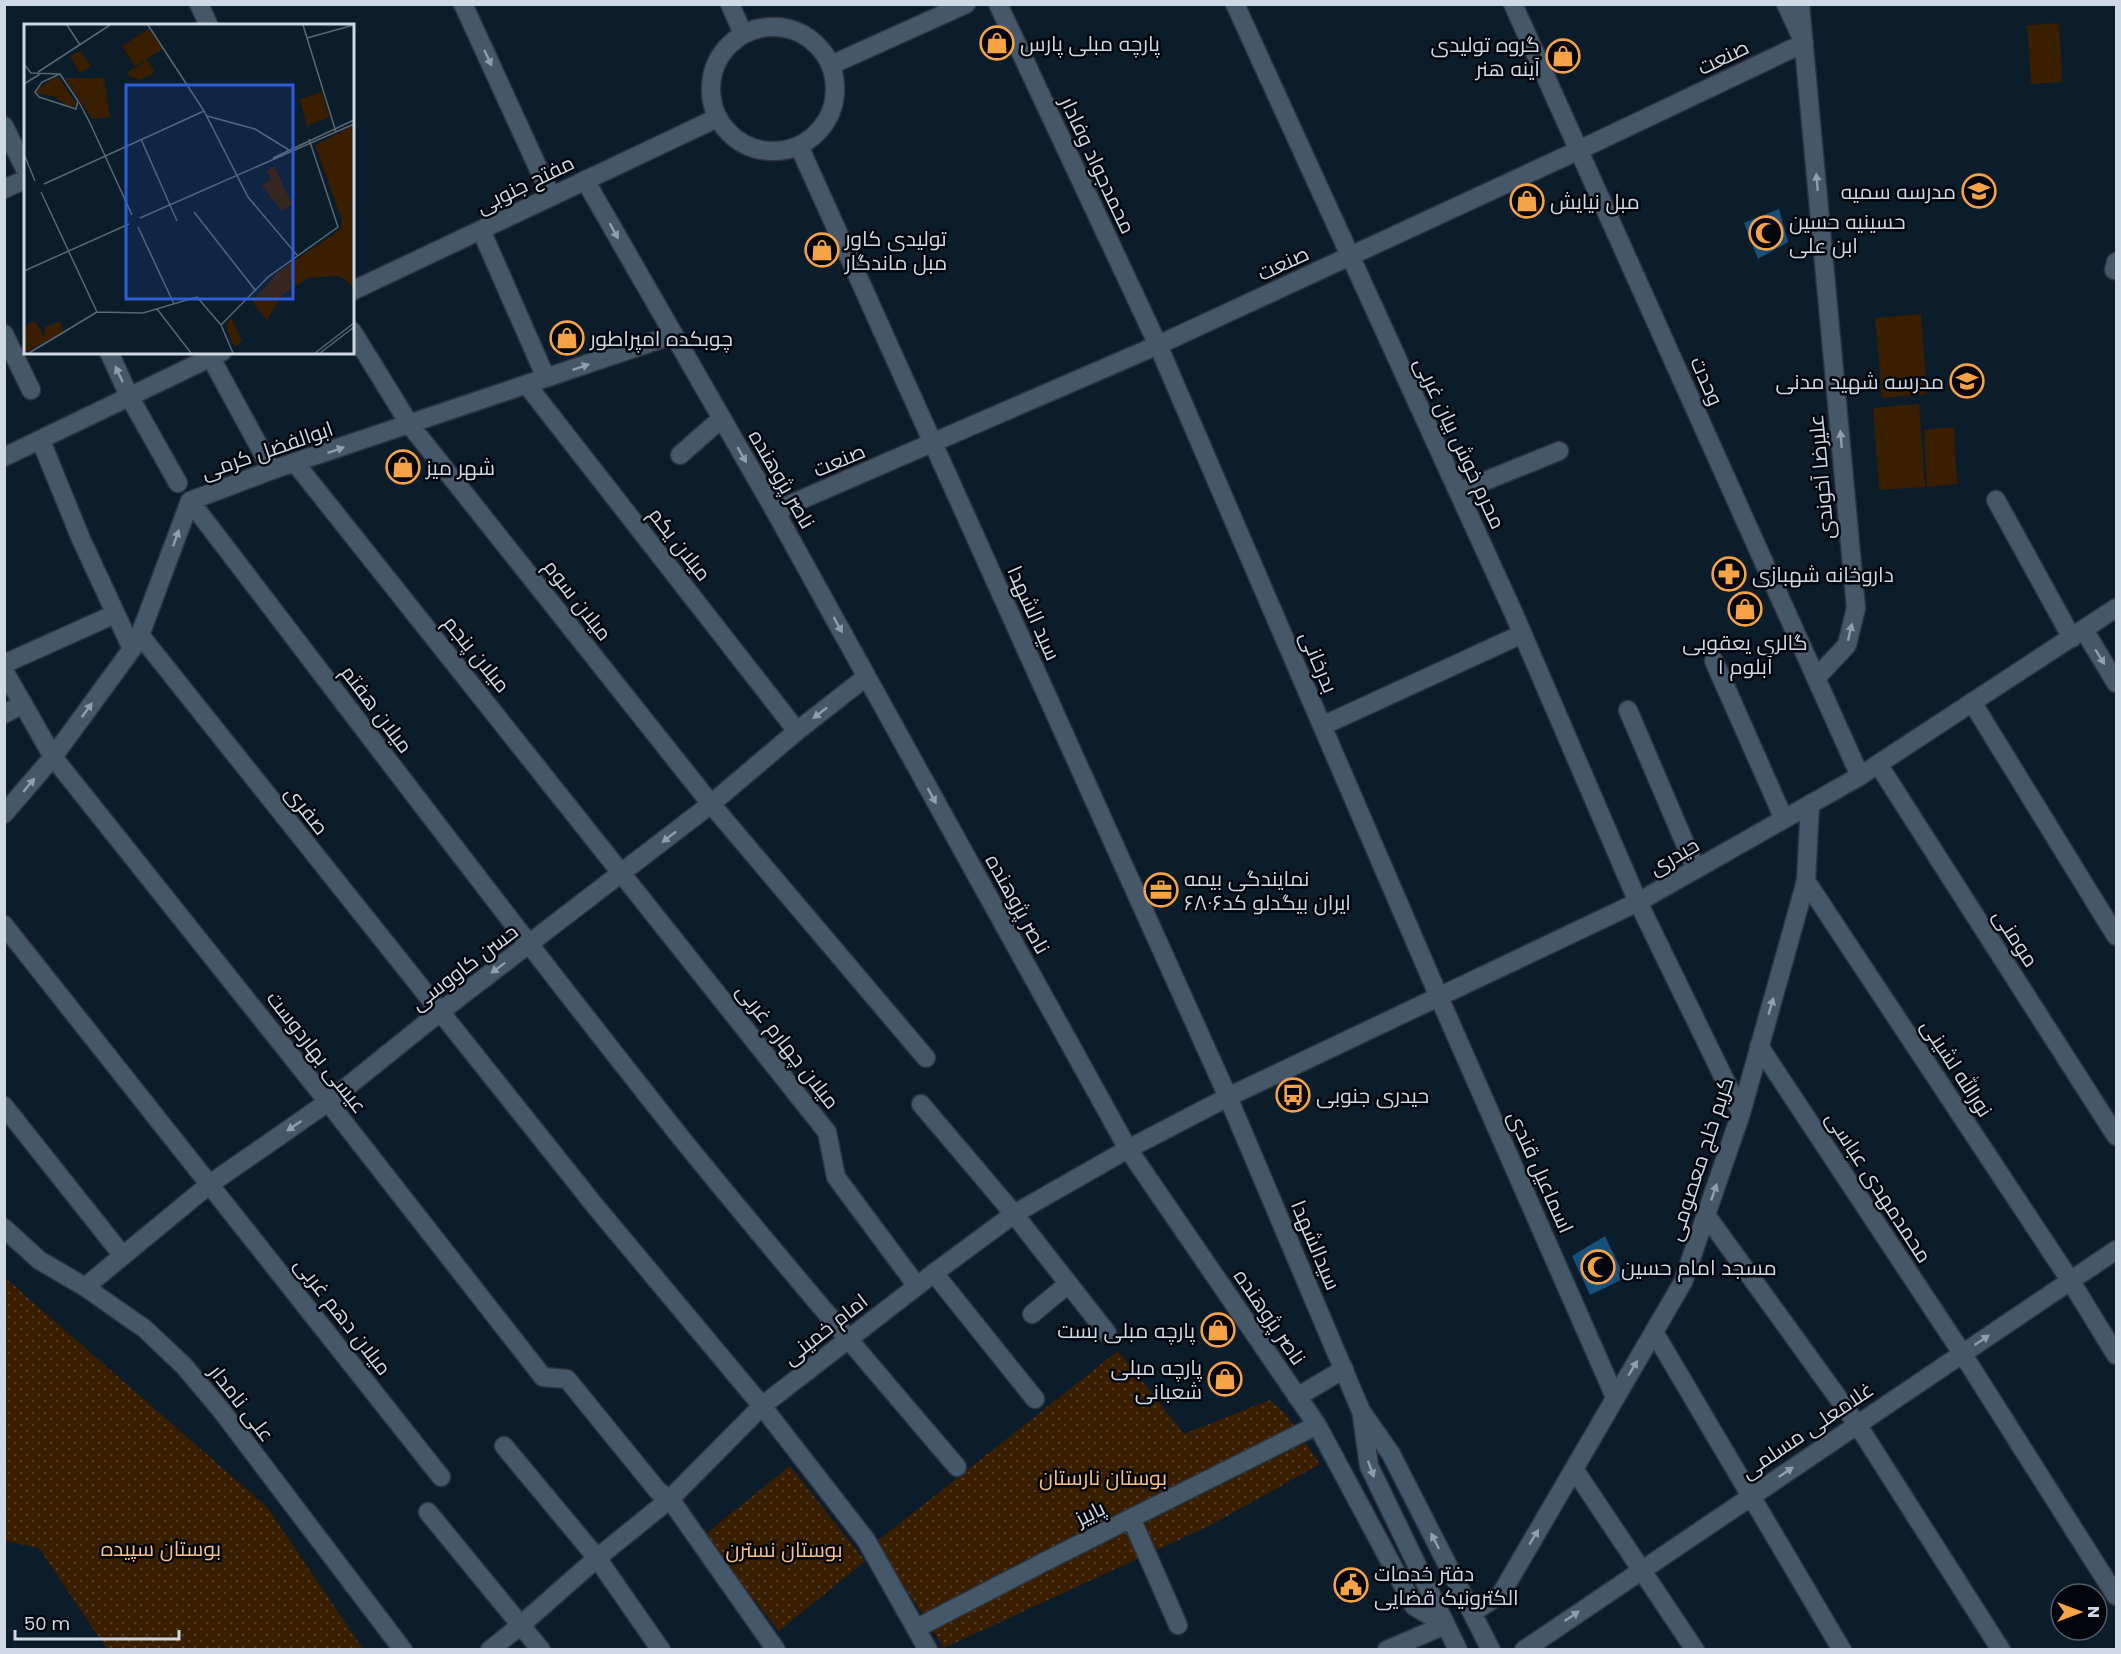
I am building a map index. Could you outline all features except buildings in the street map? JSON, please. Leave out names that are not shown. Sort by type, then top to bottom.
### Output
[{"type":"street","points":[[199,4],[207,24]]},
{"type":"street","points":[[463,4],[551,196]]},
{"type":"street","points":[[730,4],[743,33]]},
{"type":"street","points":[[831,65],[966,4]]},
{"type":"street","name":"محمدجواد وفادار","points":[[998,4],[1158,345]]},
{"type":"street","name":"محرم خوش بیان غربی","points":[[1235,4],[1522,634],[1638,902],[1741,1113]]},
{"type":"street","name":"وحدت","points":[[1513,4],[1860,776]]},
{"type":"street","name":"علیرضا آخوندی","points":[[1786,4],[1804,43]]},
{"type":"street","name":"علیرضا آخوندی","points":[[1800,4],[1856,608],[1847,645],[1816,678]]},
{"type":"street","points":[[763,26],[784,26],[804,34],[820,47],[831,65],[836,84],[834,103],[827,121],[815,136],[799,146],[781,151],[762,151],[744,145],[729,133],[717,118],[711,100],[711,80],[716,62],[728,45],[743,33],[763,26]]},
{"type":"street","name":"صنعت","points":[[775,511],[1158,345],[1804,43]]},
{"type":"street","name":"مفتح جنوبی","points":[[354,290],[717,118]]},
{"type":"street","points":[[4,126],[24,167]]},
{"type":"street","name":"سید الشهدا","points":[[799,146],[1228,1097]]},
{"type":"street","points":[[4,189],[24,180]]},
{"type":"street","name":"ناصر پژوهنده","points":[[585,180],[775,511],[1128,1149],[1317,1425],[1414,1606],[1445,1625]]},
{"type":"street","points":[[482,230],[546,378]]},
{"type":"street","points":[[4,334],[31,390]]},
{"type":"street","name":"میلان سوم","points":[[354,334],[410,425],[711,804],[926,1058]]},
{"type":"street","name":"ابوالفضل کرمی","points":[[4,814],[53,757],[136,642],[189,501],[272,470],[296,464],[672,335]]},
{"type":"street","name":"بدرخانی","points":[[1158,345],[1439,997]]},
{"type":"street","points":[[110,354],[129,396],[178,483]]},
{"type":"street","points":[[4,457],[216,355],[272,470]]},
{"type":"street","name":"میلان یکم","points":[[527,385],[797,730]]},
{"type":"street","points":[[681,455],[721,419]]},
{"type":"street","name":"صفری","points":[[41,441],[115,614],[440,1012],[596,1208],[762,1406],[866,1540],[928,1650]]},
{"type":"street","points":[[1458,492],[1559,451]]},
{"type":"street","name":"میلان پنجم","points":[[296,464],[623,873]]},
{"type":"street","points":[[1996,500],[2078,634],[2116,683]]},
{"type":"street","name":"میلان هفتم","points":[[189,501],[684,1140],[848,1340],[957,1467]]},
{"type":"street","name":"حیدری","points":[[1228,1097],[1638,902],[1860,776],[2116,608]]},
{"type":"street","points":[[4,664],[115,614]]},
{"type":"street","points":[[1322,726],[1522,634]]},
{"type":"street","points":[[1714,661],[1784,819]]},
{"type":"street","name":"عیسی بهاردوست","points":[[4,671],[53,757],[328,1102],[543,1377],[567,1379],[658,1491],[670,1499]]},
{"type":"street","name":"حسن کاووسی","points":[[85,1287],[210,1184],[328,1102],[440,1012],[623,873],[711,804],[797,730],[866,677]]},
{"type":"street","points":[[1972,702],[2116,936]]},
{"type":"street","points":[[4,714],[23,704]]},
{"type":"street","points":[[1628,710],[1696,869]]},
{"type":"street","name":"مومنی","points":[[1878,764],[2116,1136]]},
{"type":"street","name":"کریم خلج معصومی","points":[[1472,1613],[1501,1594],[1683,1282],[1741,1113],[1806,880],[1810,804]]},
{"type":"street","name":"میلان چهارم غربی","points":[[623,873],[827,1132],[836,1177],[917,1286]]},
{"type":"street","name":"نورالله لشینی","points":[[1806,880],[2070,1280],[2116,1354]]},
{"type":"street","name":"میلان دهم غربی","points":[[4,926],[441,1477]]},
{"type":"street","name":"اسماعیل قندی","points":[[1439,997],[1615,1397]]},
{"type":"street","name":"محمدمهدی عباسی","points":[[1759,1046],[1962,1353],[2116,1596]]},
{"type":"street","name":"امام خمینی","points":[[490,1650],[670,1499],[762,1406],[934,1273],[1014,1214],[1128,1149],[1228,1097]]},
{"type":"street","name":"سیدالشهدا","points":[[1228,1097],[1361,1411],[1391,1454],[1491,1650]]},
{"type":"street","points":[[921,1104],[1014,1214],[1107,1333]]},
{"type":"street","points":[[4,1106],[123,1256]]},
{"type":"street","points":[[1706,1215],[1857,1424],[2001,1650]]},
{"type":"street","name":"علی نامدار","points":[[4,1228],[39,1260],[85,1287],[145,1329],[184,1366],[221,1410],[403,1650]]},
{"type":"street","name":"غلامعلی مسلمی","points":[[1524,1650],[2116,1250]]},
{"type":"street","points":[[934,1273],[1035,1399]]},
{"type":"street","points":[[1032,1314],[1068,1284]]},
{"type":"street","points":[[1654,1332],[1842,1650]]},
{"type":"street","points":[[1297,1397],[1344,1369]]},
{"type":"street","name":"سیدالشهدا","points":[[1361,1411],[1369,1466],[1458,1650]]},
{"type":"street","name":"پاییز","points":[[917,1628],[1317,1425]]},
{"type":"street","points":[[504,1446],[597,1558],[661,1650]]},
{"type":"street","points":[[1574,1469],[1695,1650]]},
{"type":"street","points":[[670,1499],[776,1650]]},
{"type":"street","points":[[428,1512],[541,1650]]},
{"type":"street","points":[[1131,1518],[1178,1625]]},
{"type":"street","points":[[1387,1650],[1445,1625]]},
{"type":"green space","points":[[2059,23],[2062,82],[2031,84],[2027,25]]},
{"type":"green space","points":[[1921,314],[1927,394],[1882,398],[1875,318]]},
{"type":"green space","points":[[1919,404],[1925,487],[1879,490],[1873,408]]},
{"type":"green space","points":[[1954,427],[1957,484],[1927,487],[1924,430]]},
{"type":"green space","name":"بوستان سپیده","points":[[4,1277],[267,1507],[363,1649],[107,1649],[39,1548],[5,1541]]},
{"type":"green space","name":"بوستان نارستان","points":[[1118,1351],[1184,1434],[1270,1400],[1285,1413],[1320,1464],[1209,1526],[944,1648],[876,1542]]},
{"type":"green space","name":"بوستان نسترن","points":[[790,1466],[865,1561],[779,1631],[703,1536]]},
{"type":"place","name":"پارچه مبلی پارس","points":[[997,43]]},
{"type":"place","name":"گروه تولیدی آینه هنر","points":[[1563,56]]},
{"type":"place","name":"مدرسه سمیه","points":[[1979,191]]},
{"type":"place","name":"مبل نیایش","points":[[1527,201]]},
{"type":"place","name":"حسینیه حسین ابن علی","points":[[1766,233]]},
{"type":"place","name":"تولیدی کاور مبل ماندگار","points":[[822,250]]},
{"type":"place","name":"چوبکده امپراطور","points":[[567,338]]},
{"type":"place","name":"مدرسه شهید مدنی","points":[[1967,381]]},
{"type":"place","name":"شهر میز","points":[[403,467]]},
{"type":"place","name":"داروخانه شهبازی","points":[[1729,574]]},
{"type":"place","name":"گالری یعقوبی آبلوم ۱","points":[[1745,609]]},
{"type":"place","name":"نمایندگی بیمه ایران بیگدلو کد۶۸۰۶","points":[[1161,890]]},
{"type":"place","name":"حیدری جنوبی","points":[[1293,1095]]},
{"type":"place","name":"مسجد امام حسین","points":[[1598,1267]]},
{"type":"place","name":"پارچه مبلی بست","points":[[1218,1330]]},
{"type":"place","name":"پارچه مبلی شعبانی","points":[[1225,1379]]},
{"type":"place","name":"دفتر خدمات الکترونیک قضایی","points":[[1351,1585]]}]
